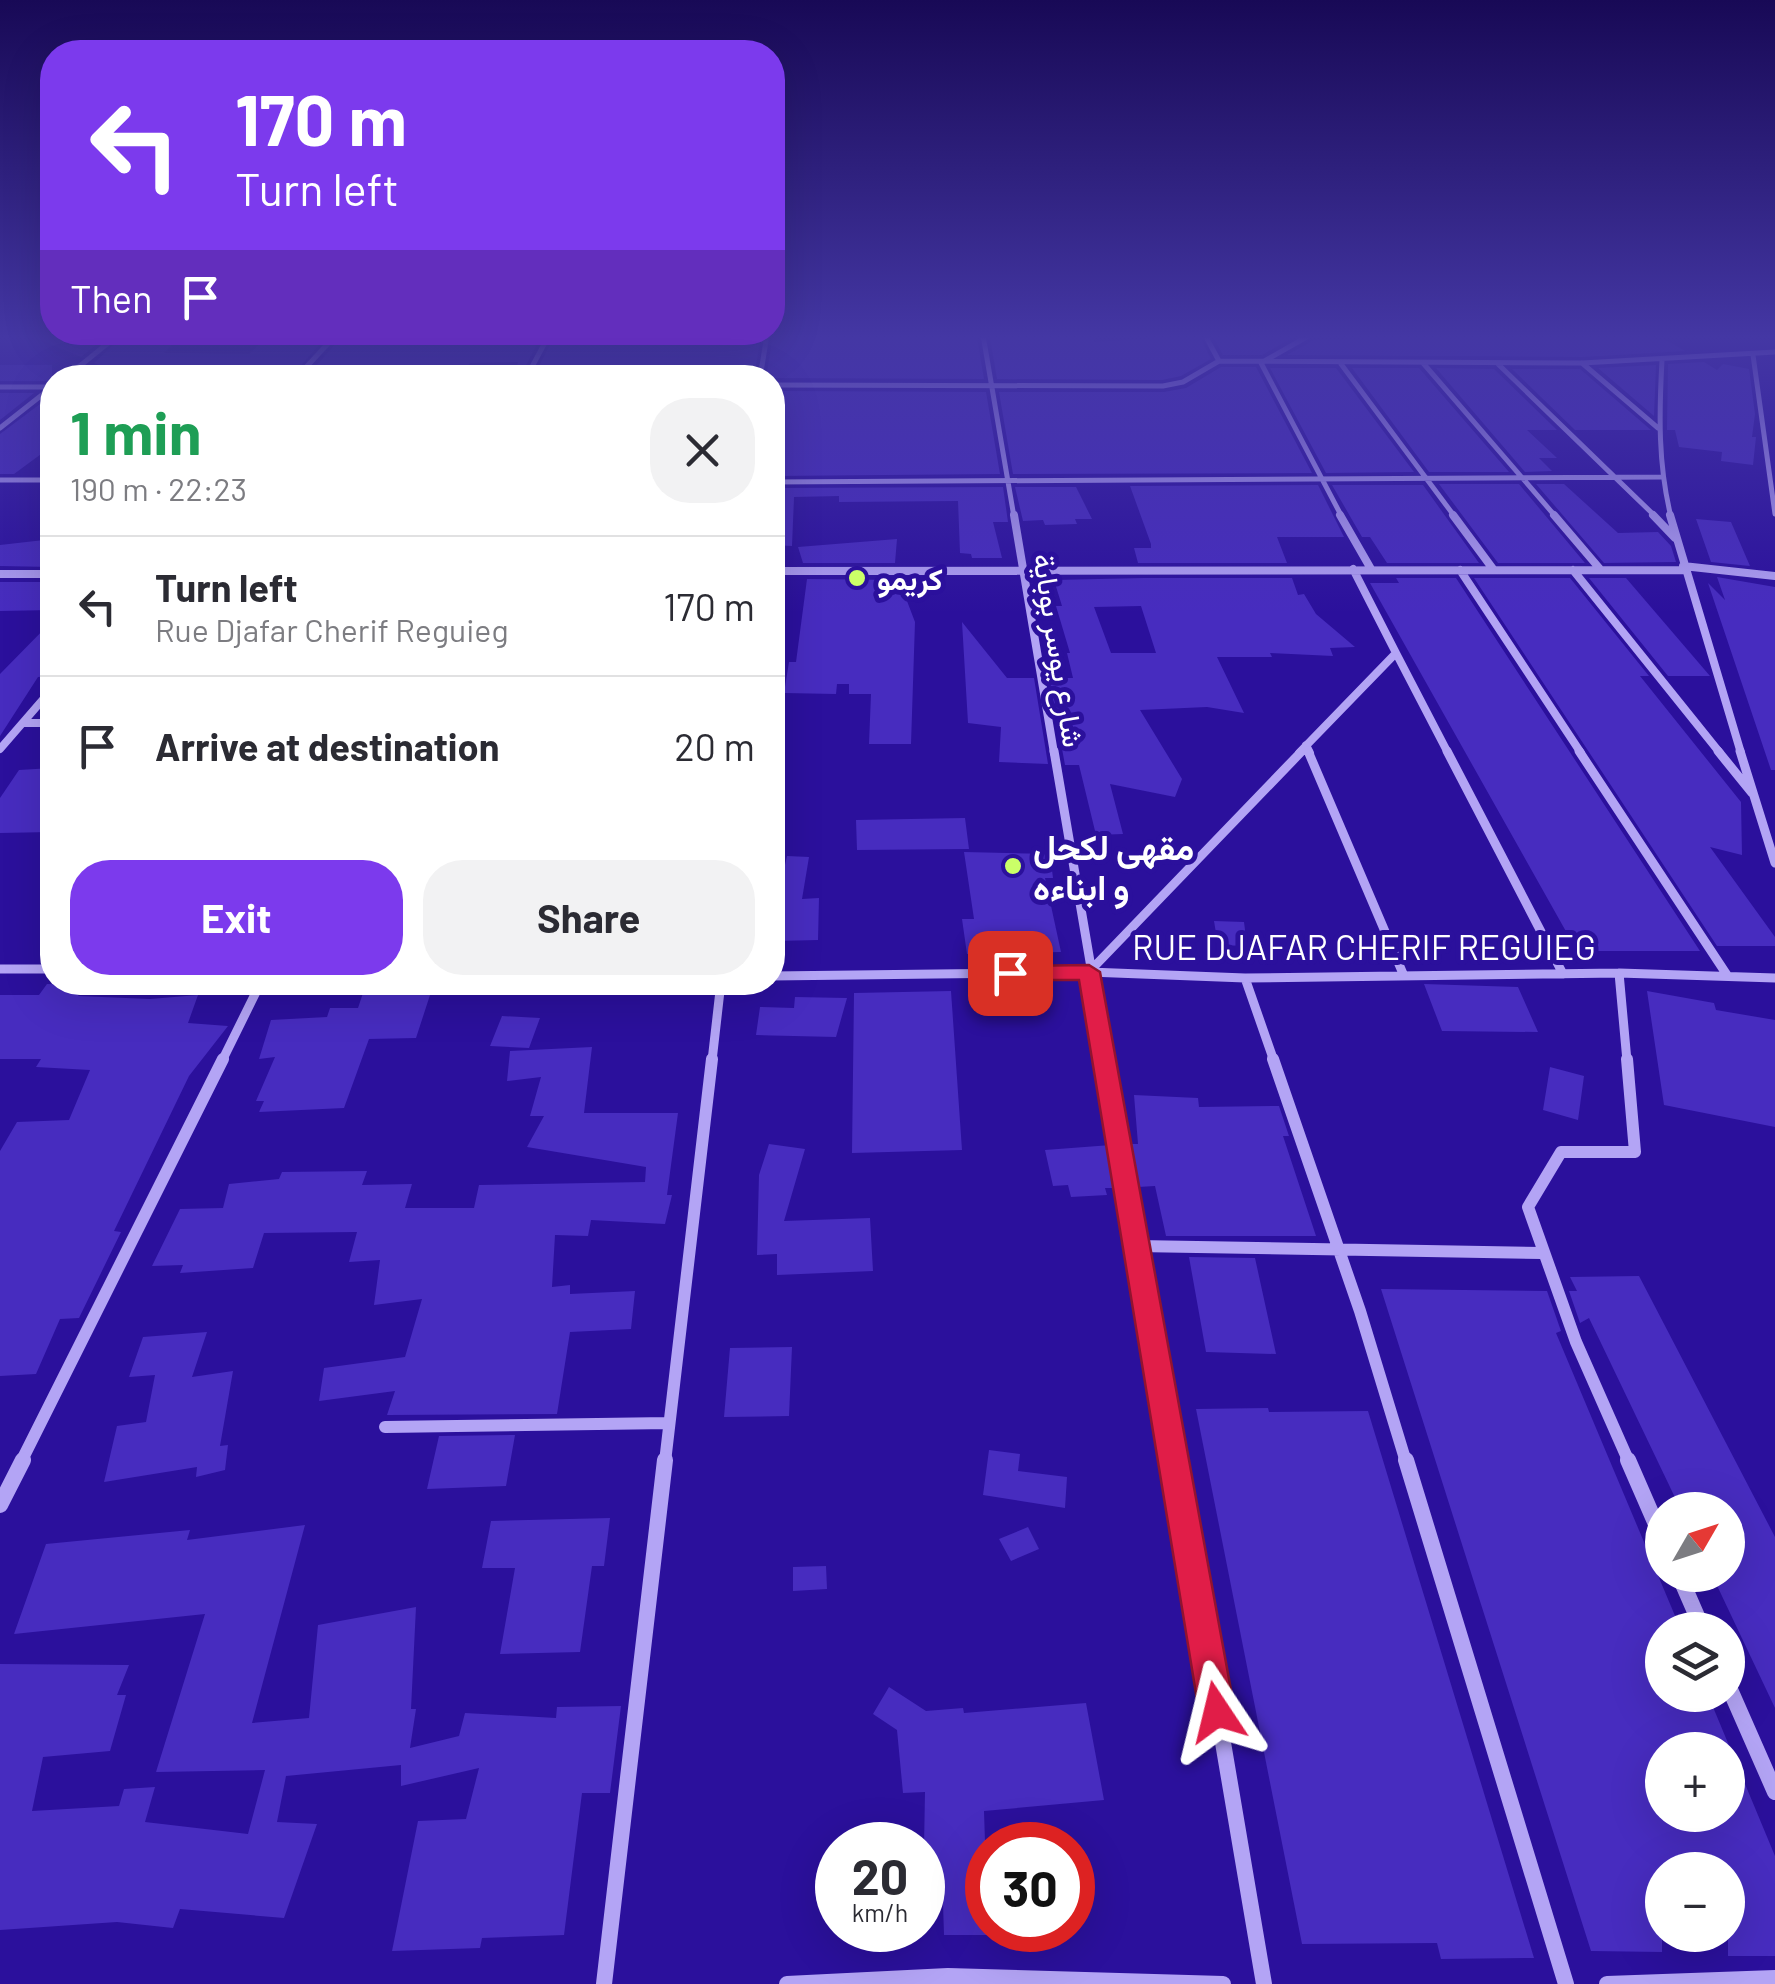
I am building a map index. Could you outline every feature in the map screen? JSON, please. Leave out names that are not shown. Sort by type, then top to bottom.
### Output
[{"type":"street","name":"شارع يوسر بوباية","points":[[999,428],[1264,1984]]},
{"type":"street","points":[[1293,428],[1372,568]]},
{"type":"street","points":[[1387,428],[1493,569]]},
{"type":"street","points":[[1479,428],[1600,569]]},
{"type":"street","points":[[1565,428],[1675,538]]},
{"type":"street","points":[[1658,428],[1661,477],[1675,538],[1775,863]]},
{"type":"street","points":[[1764,428],[1775,514]]},
{"type":"street","points":[[785,482],[1661,477]]},
{"type":"street","points":[[0,480],[40,480]]},
{"type":"street","points":[[1353,568],[1562,974]]},
{"type":"street","points":[[785,571],[1684,568],[1775,576]]},
{"type":"street","points":[[1460,570],[1727,975]]},
{"type":"street","points":[[1573,570],[1756,798]]},
{"type":"street","points":[[0,574],[40,574]]},
{"type":"street","points":[[1089,972],[1396,653]]},
{"type":"street","points":[[0,749],[40,703]]},
{"type":"street","points":[[23,723],[40,723]]},
{"type":"street","points":[[1306,745],[1404,976]]},
{"type":"street","points":[[0,969],[40,969]]},
{"type":"street","name":"RUE DJAFAR CHERIF REGUIEG","points":[[785,976],[1089,972],[1246,978],[1619,974],[1775,978]]},
{"type":"street","points":[[1619,974],[1635,1152],[1561,1152],[1528,1208],[1576,1342],[1645,1499]]},
{"type":"street","points":[[1246,978],[1360,1311],[1566,1984]]},
{"type":"street","points":[[0,1505],[254,995]]},
{"type":"street","points":[[604,1984],[718,995]]},
{"type":"street","points":[[1137,1246],[1542,1253]]},
{"type":"street","points":[[385,1426],[669,1423]]},
{"type":"street","points":[[1740,1712],[1775,1792]]},
{"type":"street","points":[[1607,1984],[1775,1978]]},
{"type":"street","points":[[786,1984],[948,1980],[1224,1984]]},
{"type":"building","points":[[9,428],[40,428],[40,455],[14,474],[0,474],[0,434]]},
{"type":"building","points":[[785,428],[992,428],[1000,474],[785,476]]},
{"type":"building","points":[[1005,428],[1288,428],[1312,473],[1013,474]]},
{"type":"building","points":[[1302,428],[1381,428],[1414,472],[1326,473]]},
{"type":"building","points":[[1396,428],[1471,428],[1509,472],[1429,472]]},
{"type":"building","points":[[1487,428],[1557,430],[1527,430],[1557,458],[1539,458],[1552,471],[1525,472]]},
{"type":"building","points":[[1573,428],[1651,430],[1575,430]]},
{"type":"building","points":[[1753,428],[1753,465],[1721,461],[1722,452],[1679,447],[1675,430],[1667,430]]},
{"type":"building","points":[[1439,484],[1519,484],[1585,563],[1498,563]]},
{"type":"building","points":[[1536,484],[1564,484],[1618,533],[1658,532],[1671,546],[1676,562],[1604,563]]},
{"type":"building","points":[[1318,485],[1344,537],[1277,537],[1287,563],[1138,563],[1134,548],[1151,548],[1151,544],[1130,486]]},
{"type":"building","points":[[1332,485],[1423,485],[1479,563],[1387,563],[1370,537],[1362,537]]},
{"type":"building","points":[[1003,487],[1008,522],[993,522],[1002,558],[972,558],[971,554],[960,553],[958,501],[839,502],[839,496],[794,497],[792,546],[785,546],[785,488]]},
{"type":"building","points":[[1015,487],[1076,487],[1092,519],[1075,519],[1077,524],[1045,525],[1043,520],[1023,521]]},
{"type":"building","points":[[1696,519],[1731,522],[1750,566],[1711,562]]},
{"type":"building","points":[[897,539],[895,563],[803,563],[798,547]]},
{"type":"building","points":[[40,540],[40,567],[0,566],[0,545]]},
{"type":"building","points":[[1717,577],[1775,587],[1775,770],[1771,770],[1708,583],[1725,600]]},
{"type":"building","points":[[1292,578],[1298,595],[1304,594],[1316,614],[1355,647],[1330,648],[1333,656],[1270,653],[1272,657],[1217,657],[1244,713],[1207,707],[1140,710],[1182,779],[1175,797],[1110,784],[1123,834],[1096,835],[1079,765],[1065,765],[1049,678],[1073,678],[1054,580]],"holes":[[[1141,606],[1156,653],[1111,653],[1094,607]]]},
{"type":"building","points":[[1396,578],[1456,578],[1700,951],[1577,951],[1370,583],[1399,583]]},
{"type":"building","points":[[1474,578],[1570,578],[1649,676],[1640,676],[1741,802],[1742,855],[1710,847],[1775,937],[1775,946],[1717,946]]},
{"type":"building","points":[[1589,578],[1626,578],[1710,676],[1668,676]]},
{"type":"building","points":[[807,579],[899,580],[915,622],[911,744],[869,744],[871,694],[849,694],[849,684],[837,684],[836,694],[785,693],[789,662],[796,662]]},
{"type":"building","points":[[0,582],[40,582],[40,610],[0,611]]},
{"type":"building","points":[[962,622],[1007,678],[1034,678],[1048,764],[999,762],[1001,727],[968,723]]},
{"type":"building","points":[[40,633],[40,677],[0,736],[0,674]]},
{"type":"building","points":[[40,769],[40,832],[0,833],[0,798],[19,770]]},
{"type":"building","points":[[965,818],[969,849],[857,850],[856,820]]},
{"type":"building","points":[[964,852],[1050,854],[1053,878],[1045,878],[1061,952],[967,954],[962,919],[974,919]]},
{"type":"building","points":[[787,856],[809,857],[802,899],[819,898],[818,940],[785,941]]},
{"type":"building","points":[[1214,921],[1244,922],[1247,946],[1218,945]]},
{"type":"building","points":[[1424,984],[1518,987],[1538,1032],[1442,1031]]},
{"type":"building","points":[[951,991],[962,1150],[852,1153],[854,993]]},
{"type":"building","points":[[1647,991],[1714,1003],[1716,1010],[1775,1020],[1775,1127],[1664,1105]]},
{"type":"building","points":[[0,995],[150,999],[198,995],[188,1023],[228,1026],[189,1076],[114,1231],[121,1232],[79,1318],[60,1319],[36,1374],[0,1376],[0,1151],[17,1122],[69,1120],[90,1070],[36,1067],[41,1059],[0,1059]]},
{"type":"building","points":[[362,995],[430,995],[416,1038],[369,1039],[344,1108],[259,1112],[264,1101],[256,1101],[275,1057],[259,1059],[271,1020],[327,1017],[330,1008],[358,1008]]},
{"type":"building","points":[[795,997],[847,998],[836,1037],[756,1035],[760,1007],[794,1008]]},
{"type":"building","points":[[502,1016],[540,1018],[529,1048],[490,1046]]},
{"type":"building","points":[[592,1047],[584,1113],[678,1113],[667,1195],[672,1195],[665,1224],[591,1220],[588,1236],[555,1235],[552,1287],[570,1285],[570,1294],[635,1291],[631,1329],[570,1332],[557,1414],[387,1415],[395,1391],[319,1401],[324,1368],[405,1357],[422,1299],[374,1305],[380,1260],[349,1262],[357,1232],[264,1233],[253,1268],[180,1273],[183,1265],[152,1266],[180,1209],[223,1208],[229,1184],[279,1179],[282,1172],[367,1171],[362,1185],[412,1184],[405,1208],[474,1208],[479,1185],[645,1182],[646,1167],[527,1147],[544,1116],[530,1116],[541,1077],[507,1081],[510,1051]]},
{"type":"building","points":[[1550,1067],[1584,1076],[1578,1120],[1543,1110]]},
{"type":"building","points":[[1134,1095],[1198,1098],[1199,1107],[1279,1106],[1289,1136],[1283,1136],[1316,1236],[1166,1236],[1155,1186],[1138,1187],[1131,1144],[1138,1144]]},
{"type":"building","points":[[769,1144],[805,1149],[784,1221],[870,1218],[873,1271],[777,1275],[777,1254],[757,1255],[759,1175]]},
{"type":"building","points":[[1111,1145],[1118,1188],[1105,1188],[1107,1195],[1071,1197],[1068,1185],[1053,1186],[1045,1150]]},
{"type":"building","points":[[1189,1257],[1255,1258],[1276,1354],[1206,1352]]},
{"type":"building","points":[[1639,1276],[1775,1537],[1775,1708],[1745,1645],[1745,1612],[1730,1612],[1720,1592],[1745,1592],[1745,1492],[1672,1492],[1589,1318],[1580,1323],[1569,1291],[1577,1291],[1570,1277]]},
{"type":"building","points":[[1381,1289],[1547,1291],[1561,1331],[1556,1333],[1645,1544],[1645,1592],[1665,1592],[1673,1612],[1645,1612],[1645,1712],[1715,1712],[1723,1732],[1645,1732],[1645,1832],[1745,1832],[1745,1784],[1775,1856],[1775,1956],[1728,1956],[1728,1952],[1745,1952],[1745,1852],[1645,1852],[1645,1952],[1591,1951]]},
{"type":"building","points":[[207,1332],[192,1377],[233,1371],[220,1446],[228,1445],[225,1470],[196,1477],[197,1467],[104,1482],[117,1426],[146,1422],[155,1375],[129,1377],[143,1337]]},
{"type":"building","points":[[792,1347],[789,1416],[724,1417],[730,1348]]},
{"type":"building","points":[[1268,1408],[1269,1412],[1368,1411],[1534,1958],[1441,1959],[1437,1943],[1302,1944],[1196,1409]]},
{"type":"building","points":[[515,1435],[506,1486],[427,1489],[439,1436]]},
{"type":"building","points":[[989,1450],[1020,1454],[1018,1471],[1067,1477],[1065,1508],[983,1495]]},
{"type":"building","points":[[610,1518],[604,1566],[592,1566],[580,1652],[500,1654],[515,1568],[482,1568],[491,1521]]},
{"type":"building","points":[[305,1525],[252,1723],[309,1718],[318,1625],[416,1607],[411,1709],[416,1709],[410,1748],[459,1736],[465,1713],[556,1718],[557,1707],[621,1706],[610,1793],[582,1793],[564,1935],[482,1938],[480,1948],[392,1951],[418,1821],[466,1819],[479,1768],[401,1786],[401,1765],[286,1776],[277,1822],[317,1824],[284,1918],[180,1909],[173,1928],[117,1922],[0,1930],[0,1664],[129,1665],[117,1695],[126,1695],[110,1751],[43,1757],[32,1811],[119,1806],[124,1789],[155,1787],[145,1822],[248,1834],[265,1770],[156,1772],[205,1614],[14,1634],[46,1544],[190,1530],[187,1540]]},
{"type":"building","points":[[1028,1527],[1039,1549],[1011,1561],[999,1539]]},
{"type":"building","points":[[826,1566],[827,1589],[793,1591],[793,1567]]},
{"type":"building","points":[[889,1687],[926,1711],[963,1708],[964,1713],[1086,1703],[1104,1800],[984,1811],[984,1822],[965,1822],[965,1935],[945,1935],[945,1822],[924,1822],[925,1792],[903,1793],[897,1730],[873,1714]]},
{"type":"place","name":"كريمو","points":[[857,578]]},
{"type":"place","name":"مقهى لكحل و ابناءه","points":[[1013,866]]},
{"type":"route","points":[[1010,973],[1089,972],[1217,1712]]}]
